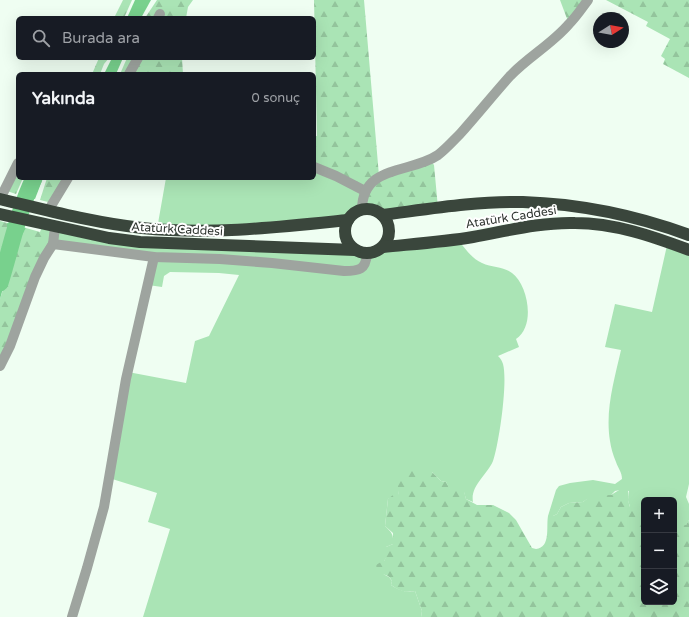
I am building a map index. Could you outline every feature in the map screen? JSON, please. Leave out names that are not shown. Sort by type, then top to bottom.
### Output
[{"type":"highway","name":"Atatürk Caddesi","points":[[0,199],[111,224],[143,228],[219,231],[348,220]]},
{"type":"highway","name":"Atatürk Caddesi","points":[[362,210],[370,209],[382,215],[453,206],[524,202],[608,211],[638,218],[689,235]]},
{"type":"highway","points":[[361,252],[347,242],[345,228],[348,220],[354,213],[362,210]]},
{"type":"highway","name":"Atatürk Caddesi","points":[[3,215],[109,238],[140,242],[361,252],[374,252],[382,247],[443,242],[552,223],[575,222],[606,225],[634,231],[689,250]]},
{"type":"highway","points":[[382,215],[387,222],[389,231],[387,239],[382,247]]},
{"type":"street","points":[[362,210],[363,195],[370,183],[379,176],[419,164],[439,154],[464,130],[511,76],[569,24],[588,0]]},
{"type":"street","points":[[131,72],[137,60]]},
{"type":"street","points":[[0,199],[16,167]]},
{"type":"street","points":[[316,168],[365,191]]},
{"type":"street","points":[[45,210],[67,180]]},
{"type":"street","points":[[0,366],[10,346],[35,277],[53,244],[55,227]]},
{"type":"street","points":[[53,244],[154,257],[220,259],[272,263],[321,270],[344,271],[352,271],[361,268],[366,262],[361,252]]},
{"type":"street","points":[[72,617],[88,568],[104,507],[126,379],[154,257]]},
{"type":"green space","points":[[123,0],[132,0],[125,16],[115,16]]},
{"type":"green space","points":[[157,0],[193,0],[188,7],[186,16],[146,16]]},
{"type":"green space","points":[[314,0],[364,0],[379,176],[430,160],[434,165],[438,208],[378,212],[366,209],[363,195],[316,168],[316,16],[314,16]]},
{"type":"green space","points":[[560,0],[588,0],[569,24]]},
{"type":"green space","points":[[606,0],[689,0],[689,78],[663,64],[665,59],[661,56],[670,39],[646,26],[648,22]]},
{"type":"green space","points":[[98,60],[107,60],[101,72],[93,72]]},
{"type":"green space","points":[[126,60],[182,60],[183,72],[121,72]]},
{"type":"green space","points":[[16,167],[16,180],[22,180],[16,194],[4,190]]},
{"type":"green space","points":[[316,168],[365,191],[357,211],[348,220],[157,229],[166,180],[316,180]]},
{"type":"green space","points":[[46,180],[67,180],[52,203],[40,200]]},
{"type":"green space","points":[[0,221],[7,223],[7,234],[0,268]]},
{"type":"green space","points":[[43,224],[55,227],[0,366],[0,299],[20,237],[26,228],[40,232]]},
{"type":"green space","points":[[55,227],[109,238],[364,253],[458,240],[478,261],[486,265],[509,271],[518,279],[526,296],[528,316],[522,333],[516,339],[519,347],[498,356],[503,364],[504,398],[498,441],[493,461],[476,486],[473,502],[466,499],[464,492],[451,492],[446,482],[441,481],[432,472],[398,482],[398,495],[388,499],[385,526],[392,534],[393,544],[386,547],[386,558],[384,561],[383,574],[389,577],[392,581],[391,585],[402,591],[415,591],[422,611],[421,617],[143,617],[170,529],[148,522],[157,493],[109,478],[128,372],[186,383],[195,341],[209,336],[239,275],[170,272],[164,276],[162,287],[148,285],[154,257],[53,244]]},
{"type":"green space","points":[[668,241],[689,250],[689,484],[686,497],[689,504],[689,520],[686,525],[677,525],[677,497],[641,497],[641,511],[636,507],[630,507],[628,500],[629,491],[620,490],[615,491],[611,495],[587,499],[583,502],[569,503],[561,507],[557,514],[548,516],[556,490],[559,486],[593,480],[615,484],[622,479],[611,446],[609,429],[609,407],[621,350],[605,347],[615,304],[652,312]]},
{"type":"green space","points":[[410,466],[432,472],[441,481],[446,482],[452,492],[463,487],[466,499],[477,505],[493,505],[509,513],[516,520],[532,548],[536,549],[541,548],[546,541],[548,516],[557,514],[561,507],[569,503],[583,502],[589,497],[611,495],[624,487],[627,488],[630,507],[639,506],[641,509],[641,605],[677,605],[677,525],[686,525],[689,520],[689,617],[421,617],[422,611],[415,591],[402,591],[391,585],[392,581],[390,578],[386,575],[380,575],[376,565],[384,561],[386,557],[385,551],[380,547],[386,547],[393,544],[393,533],[385,526],[388,499],[393,495],[398,495],[398,480],[402,473]]},
{"type":"shaded area","points":[[135,0],[151,0],[142,16],[128,16]]},
{"type":"shaded area","points":[[111,60],[122,60],[117,72],[105,72]]},
{"type":"shaded area","points":[[25,180],[42,180],[35,199],[20,195]]},
{"type":"shaded area","points":[[7,223],[26,228],[14,253],[0,299],[0,268],[7,234]]},
{"type":"waterway","points":[[0,283],[19,216],[33,180]]}]
